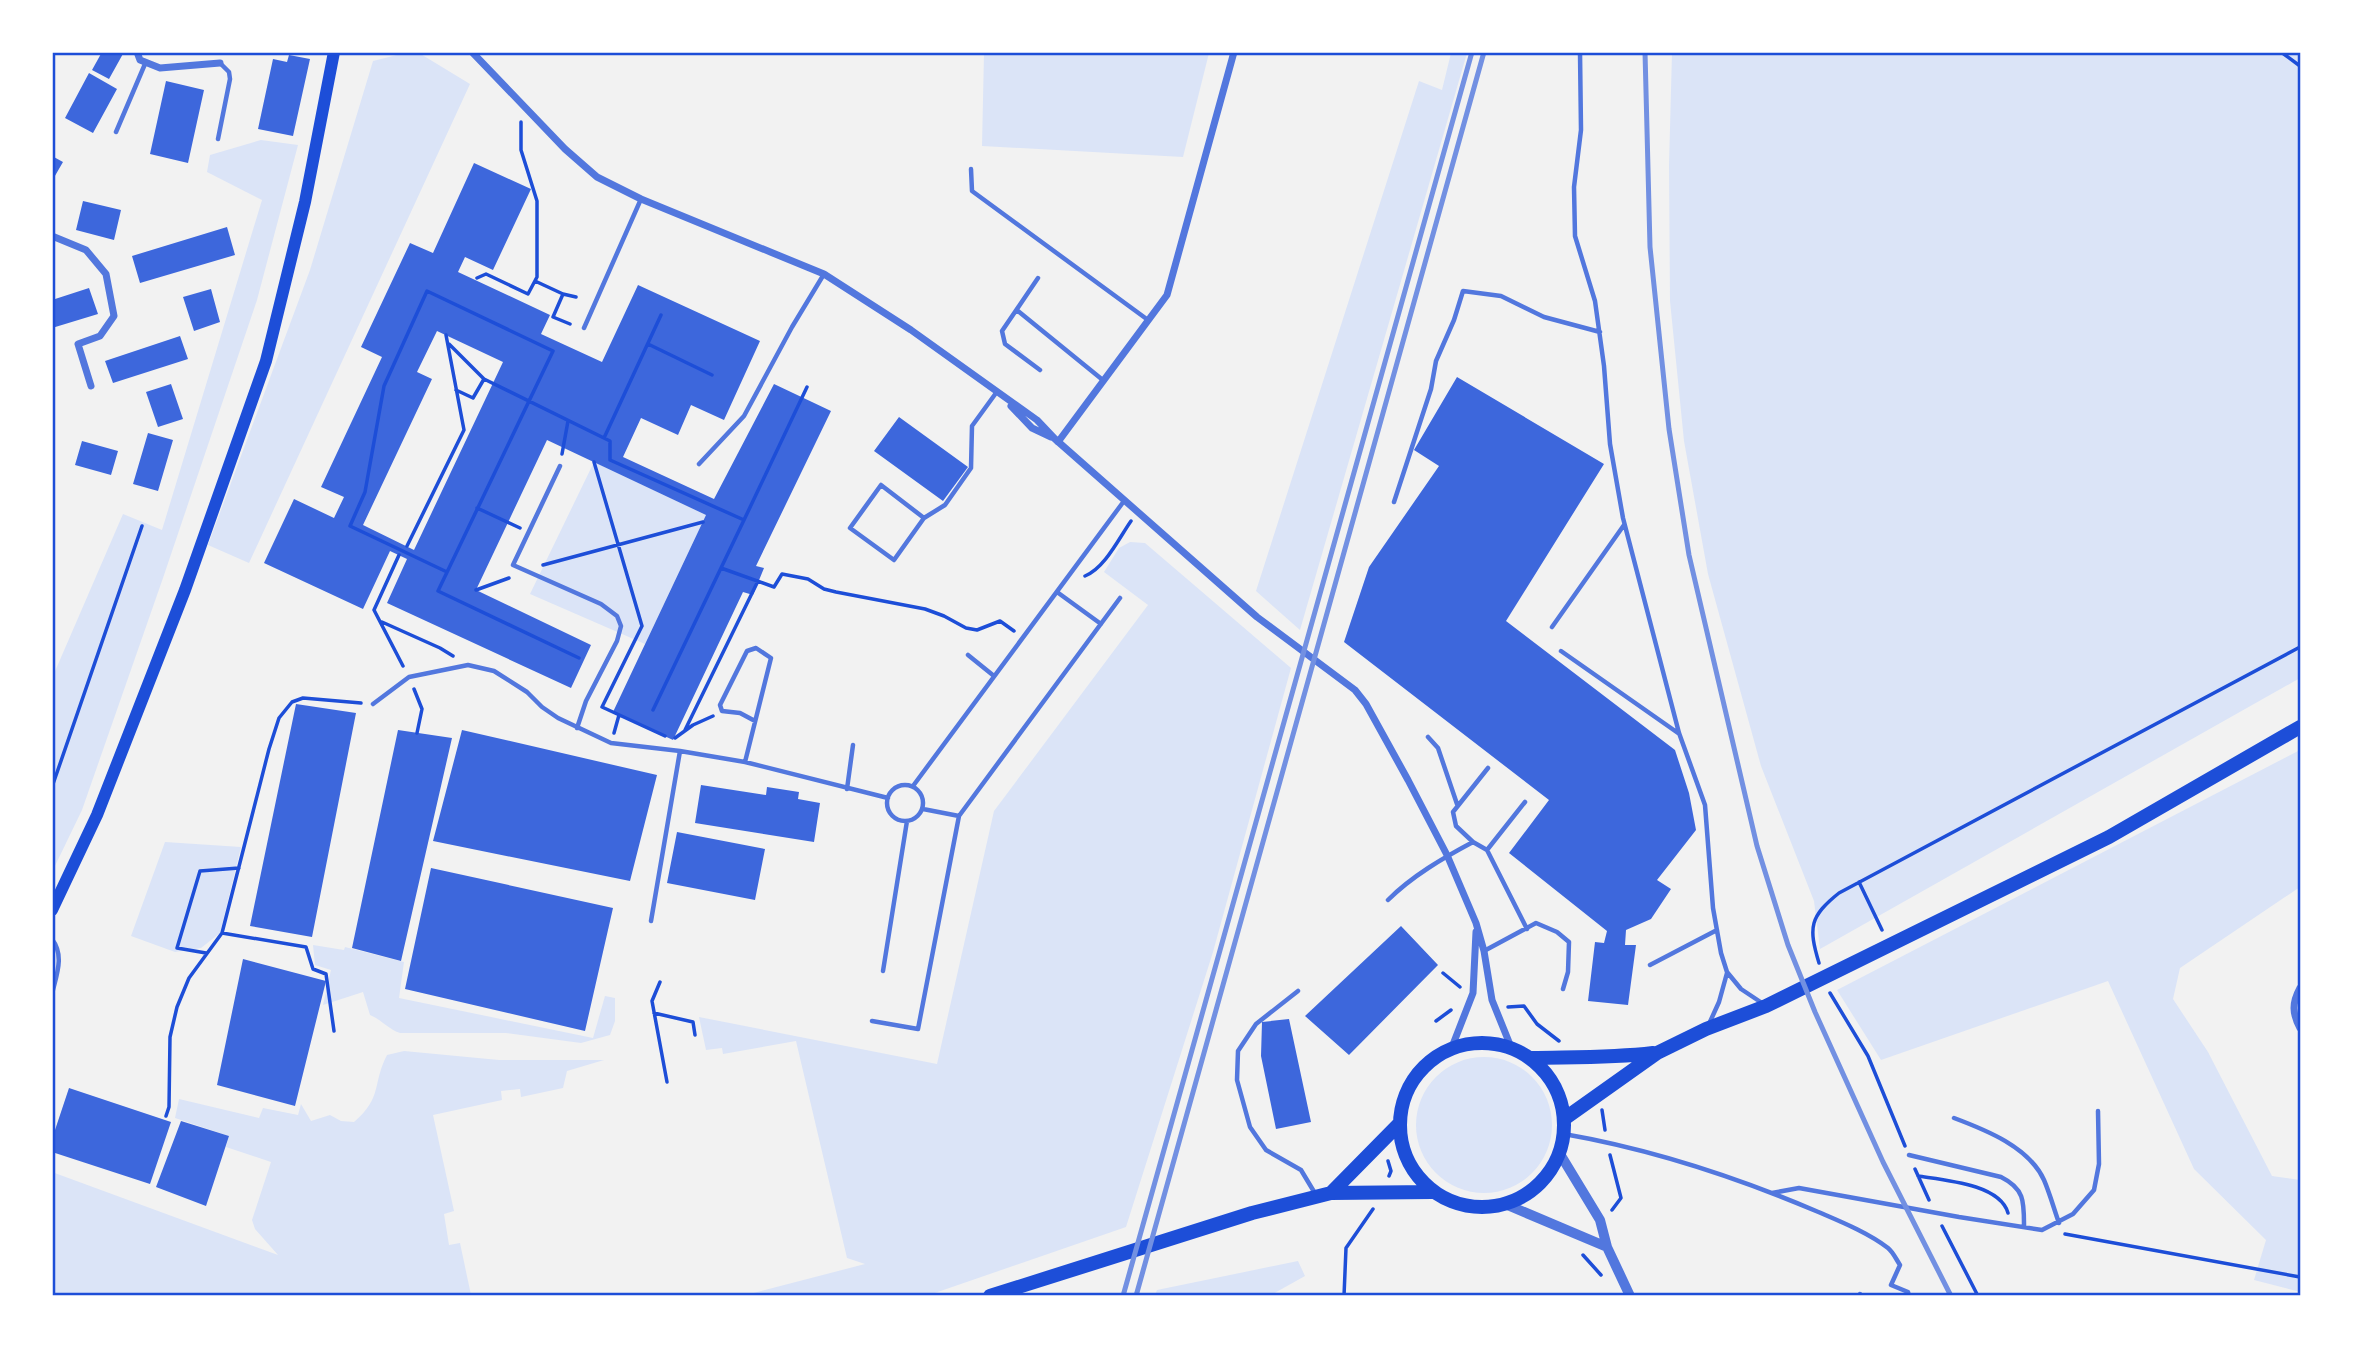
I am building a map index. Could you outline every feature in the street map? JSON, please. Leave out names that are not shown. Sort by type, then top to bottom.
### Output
[{"type":"main road","points":[[52,910],[97,815],[181,602],[266,361],[305,202],[334,52]]},
{"type":"main road","points":[[1564,1119],[1657,1053],[1706,1029],[1770,1003],[2109,837],[2301,727]]},
{"type":"main road","points":[[1481,1041],[1511,1047],[1532,1058],[1555,1085],[1564,1119],[1560,1154],[1547,1176],[1528,1194],[1505,1204],[1481,1208],[1452,1203],[1432,1192],[1414,1174],[1403,1151],[1398,1125],[1406,1091],[1428,1061],[1452,1047],[1481,1041]]},
{"type":"main road","points":[[1532,1058],[1613,1058],[1657,1053]]},
{"type":"main road","points":[[1324,1195],[1398,1125]]},
{"type":"main road","points":[[990,1296],[1251,1213],[1324,1195],[1432,1192]]},
{"type":"street","points":[[137,52],[145,64],[160,68],[220,63]]},
{"type":"street","points":[[472,52],[565,149],[597,177],[641,199],[824,274],[911,330],[1037,420],[1057,441],[1257,617],[1355,690],[1366,704],[1447,855],[1476,923],[1485,951],[1492,1000],[1511,1047]]},
{"type":"street","points":[[1057,441],[1167,296],[1234,52]]},
{"type":"street","points":[[52,236],[86,250],[106,274],[114,316],[100,336],[78,344],[91,386]]},
{"type":"street","points":[[1452,1047],[1473,993],[1476,923]]},
{"type":"street","points":[[2301,988],[2293,1002],[2295,1018],[2301,1028]]},
{"type":"street","points":[[1560,1154],[1600,1220],[1607,1247],[1630,1296]]},
{"type":"street","points":[[1505,1204],[1607,1247]]},
{"type":"lane","points":[[1580,52],[1581,130],[1574,187],[1575,236],[1595,301],[1610,444],[1625,524],[1679,733],[1705,805],[1713,908],[1727,972],[1741,989],[1770,1003]]},
{"type":"lane","points":[[218,139],[230,79],[229,72],[220,63]]},
{"type":"lane","points":[[116,132],[145,64]]},
{"type":"lane","points":[[971,169],[972,191],[1149,321]]},
{"type":"lane","points":[[584,328],[641,199]]},
{"type":"lane","points":[[699,464],[744,416],[824,274]]},
{"type":"lane","points":[[1038,278],[1002,331],[1005,344],[1040,370]]},
{"type":"lane","points":[[1394,502],[1432,389],[1436,361],[1463,291],[1501,296],[1544,317],[1600,332]]},
{"type":"lane","points":[[1018,311],[1105,381]]},
{"type":"lane","points":[[925,517],[881,485],[850,528],[894,560],[925,517],[946,505],[971,468],[972,425],[998,394]]},
{"type":"lane","points":[[560,466],[513,565],[601,604],[617,616],[621,626],[617,641],[586,701],[577,728]]},
{"type":"lane","points":[[913,786],[1125,500]]},
{"type":"lane","points":[[1552,627],[1625,524]]},
{"type":"lane","points":[[1057,592],[1101,624]]},
{"type":"lane","points":[[872,1021],[918,1029],[959,816],[1120,598]]},
{"type":"lane","points":[[745,762],[771,658],[756,648],[747,651],[720,705],[722,711],[740,713],[755,721]]},
{"type":"lane","points":[[1561,650],[1679,733]]},
{"type":"lane","points":[[968,655],[994,676]]},
{"type":"lane","points":[[373,704],[409,677],[468,666],[494,671],[527,692],[558,718],[611,743],[745,762],[888,798]]},
{"type":"lane","points":[[1428,737],[1438,748],[1458,805]]},
{"type":"lane","points":[[847,789],[853,745]]},
{"type":"lane","points":[[651,921],[680,751]]},
{"type":"lane","points":[[1488,768],[1453,812],[1456,826],[1473,842],[1487,850],[1527,929]]},
{"type":"lane","points":[[898,786],[913,786],[923,797],[923,809],[916,818],[898,820],[889,812],[888,798],[898,786]]},
{"type":"lane","points":[[1487,850],[1525,802]]},
{"type":"lane","points":[[923,809],[959,816]]},
{"type":"lane","points":[[883,971],[907,821]]},
{"type":"lane","points":[[1388,900],[1399,888],[1447,855],[1473,842]]},
{"type":"lane","points":[[1485,951],[1536,923],[1556,932],[1569,942],[1568,972],[1563,989]]},
{"type":"lane","points":[[1650,965],[1717,930]]},
{"type":"lane","points":[[52,939],[57,944],[60,960],[52,994]]},
{"type":"lane","points":[[1706,1029],[1719,1002],[1727,972]]},
{"type":"lane","points":[[1298,990],[1256,1024],[1238,1051],[1237,1080],[1250,1127],[1266,1150],[1301,1170],[1324,1195]]},
{"type":"lane","points":[[1772,1193],[1799,1188],[2042,1230],[2073,1214],[2094,1190],[2099,1164],[2098,1111]]},
{"type":"lane","points":[[1954,1118],[1978,1127],[2021,1152],[2043,1178],[2059,1223]]},
{"type":"lane","points":[[1564,1134],[1633,1148],[1772,1193],[1839,1221],[1890,1249],[1900,1265],[1891,1285],[1909,1296]]},
{"type":"lane","points":[[1909,1155],[2013,1182],[2023,1203],[2024,1227]]},
{"type":"path","points":[[2281,52],[2301,66]]},
{"type":"path","points":[[477,278],[486,274],[528,293],[537,277],[537,201],[521,150],[524,106]]},
{"type":"path","points":[[535,281],[576,297]]},
{"type":"path","points":[[447,572],[350,526],[365,492],[384,386],[427,291],[553,351],[438,591],[579,658]]},
{"type":"path","points":[[563,294],[553,317],[570,324]]},
{"type":"path","points":[[604,438],[661,315]]},
{"type":"path","points":[[407,547],[464,430],[446,335]]},
{"type":"path","points":[[447,342],[484,379],[610,441],[610,460],[744,520]]},
{"type":"path","points":[[648,344],[712,376]]},
{"type":"path","points":[[456,390],[473,398],[484,379]]},
{"type":"path","points":[[653,710],[807,387]]},
{"type":"path","points":[[560,466],[568,421]]},
{"type":"path","points":[[594,462],[642,626],[602,707],[673,740],[722,711]]},
{"type":"path","points":[[477,508],[529,532]]},
{"type":"path","points":[[1083,577],[1091,574],[1102,562],[1138,512]]},
{"type":"path","points":[[476,590],[527,571],[703,522]]},
{"type":"path","points":[[52,787],[142,526]]},
{"type":"path","points":[[399,555],[374,610],[409,677],[422,709],[416,733]]},
{"type":"path","points":[[720,568],[775,587],[782,574],[808,579],[824,589],[925,610],[944,616],[966,628],[977,630],[1000,621],[1015,633]]},
{"type":"path","points":[[685,731],[758,581]]},
{"type":"path","points":[[380,621],[440,648],[468,666]]},
{"type":"path","points":[[166,1116],[169,1107],[170,1037],[177,1007],[189,978],[222,933],[279,718],[292,702],[303,698],[373,704]]},
{"type":"path","points":[[611,743],[619,715]]},
{"type":"path","points":[[206,954],[177,948],[200,871],[239,868]]},
{"type":"path","points":[[1859,883],[1881,927]]},
{"type":"path","points":[[222,933],[306,947],[313,969],[326,974],[334,1031]]},
{"type":"path","points":[[1443,973],[1458,987],[1469,991]]},
{"type":"path","points":[[660,982],[652,1001],[667,1082]]},
{"type":"path","points":[[654,1013],[693,1021],[695,1035]]},
{"type":"path","points":[[1602,1110],[1605,1132]]},
{"type":"path","points":[[1609,1212],[1621,1198],[1610,1154]]},
{"type":"path","points":[[1388,1161],[1391,1171],[1388,1181]]},
{"type":"path","points":[[1918,1176],[1962,1184],[2000,1198],[2008,1212],[2008,1225]]},
{"type":"path","points":[[1344,1296],[1346,1248],[1378,1202]]},
{"type":"path","points":[[2042,1230],[2301,1277]]},
{"type":"path","points":[[1576,1248],[1596,1267],[1606,1282]]},
{"type":"shaded area","points":[[409,52],[419,53],[470,84],[249,563],[208,545],[310,270],[373,61]]},
{"type":"shaded area","points":[[984,53],[1209,53],[1183,157],[982,146]]},
{"type":"shaded area","points":[[1451,53],[1467,53],[1300,630],[1256,591],[1419,81],[1442,90]]},
{"type":"shaded area","points":[[1672,53],[2300,53],[2300,678],[1820,949],[1814,901],[1761,766],[1708,574],[1684,441],[1670,301]]},
{"type":"shaded area","points":[[261,140],[298,145],[257,300],[82,810],[53,870],[53,676],[123,514],[162,530],[262,200],[207,172],[210,155]]},
{"type":"shaded area","points":[[594,462],[706,515],[645,644],[530,594]]},
{"type":"shaded area","points":[[1130,542],[1145,543],[1291,668],[1213,952],[1126,1227],[929,1295],[746,1295],[865,1264],[847,1258],[796,1041],[723,1054],[722,1048],[706,1050],[699,1017],[937,1064],[994,811],[1148,605],[1104,572],[1119,548]]},
{"type":"shaded area","points":[[2300,750],[2300,887],[2180,968],[2173,999],[2208,1052],[2272,1176],[2300,1180],[2300,1292],[2254,1280],[2266,1240],[2194,1169],[2108,981],[1881,1060],[1837,990]]},
{"type":"shaded area","points":[[165,842],[241,847],[220,933],[201,948],[175,952],[131,936]]},
{"type":"shaded area","points":[[313,945],[344,950],[345,947],[404,962],[399,998],[593,1038],[605,996],[615,998],[615,1021],[610,1035],[581,1043],[506,1033],[400,1033],[370,1015],[363,992],[323,1005],[331,970],[315,965]]},
{"type":"shaded area","points":[[404,1051],[499,1060],[604,1060],[567,1071],[563,1088],[521,1097],[520,1089],[501,1091],[502,1100],[433,1115],[454,1211],[444,1214],[449,1245],[460,1243],[471,1295],[53,1295],[52,1172],[278,1255],[255,1229],[252,1220],[271,1162],[226,1147],[229,1136],[175,1118],[179,1099],[259,1118],[263,1108],[298,1115],[301,1104],[311,1121],[330,1115],[341,1121],[354,1122],[373,1097],[387,1055]]},
{"type":"shaded area","points":[[1484,1057],[1510,1063],[1532,1077],[1546,1099],[1552,1125],[1546,1151],[1532,1173],[1510,1187],[1484,1193],[1458,1187],[1436,1173],[1422,1151],[1416,1125],[1422,1099],[1436,1077],[1458,1063]]},
{"type":"shaded area","points":[[1298,1261],[1305,1276],[1271,1295],[1155,1295],[1157,1290]]},
{"type":"building","points":[[102,52],[124,52],[109,79],[92,70]]},
{"type":"building","points":[[289,55],[310,59],[293,136],[258,129],[273,59],[287,62]]},
{"type":"building","points":[[89,73],[117,89],[93,133],[65,118]]},
{"type":"building","points":[[166,81],[204,90],[188,163],[150,154]]},
{"type":"building","points":[[52,156],[63,162],[52,181]]},
{"type":"building","points":[[474,163],[531,189],[493,270],[465,257],[458,272],[550,315],[541,334],[602,362],[638,285],[760,341],[724,420],[691,405],[678,435],[641,418],[623,457],[714,499],[774,384],[831,411],[756,566],[764,568],[753,595],[743,592],[673,740],[613,712],[706,515],[547,440],[476,590],[591,645],[571,688],[387,603],[407,559],[390,551],[363,609],[264,563],[294,499],[334,518],[344,497],[321,487],[382,357],[361,347],[410,243],[433,253]],"holes":[[[437,331],[503,362],[414,550],[363,525],[432,379],[417,372]]]},
{"type":"building","points":[[83,201],[121,210],[114,240],[76,230]]},
{"type":"building","points":[[227,227],[235,255],[140,283],[132,256]]},
{"type":"building","points":[[89,288],[98,314],[52,328],[52,300]]},
{"type":"building","points":[[211,289],[220,322],[194,331],[183,297]]},
{"type":"building","points":[[180,336],[188,359],[113,383],[105,361]]},
{"type":"building","points":[[1457,377],[1604,464],[1506,621],[1675,750],[1689,793],[1696,830],[1657,880],[1671,889],[1651,919],[1626,930],[1625,945],[1636,945],[1628,1005],[1588,1001],[1595,942],[1604,943],[1607,931],[1509,853],[1549,800],[1344,642],[1369,567],[1439,466],[1414,450]]},
{"type":"building","points":[[171,384],[183,419],[158,427],[146,392]]},
{"type":"building","points":[[899,417],[968,467],[943,501],[874,451]]},
{"type":"building","points":[[148,433],[173,440],[158,491],[133,484]]},
{"type":"building","points":[[82,441],[118,451],[111,475],[75,465]]},
{"type":"building","points":[[296,704],[356,713],[312,937],[250,926]]},
{"type":"building","points":[[398,730],[452,738],[401,961],[352,948]]},
{"type":"building","points":[[462,730],[657,775],[630,881],[433,841]]},
{"type":"building","points":[[701,785],[766,795],[767,787],[799,792],[798,799],[820,803],[814,842],[695,823]]},
{"type":"building","points":[[677,832],[765,849],[755,900],[667,883]]},
{"type":"building","points":[[431,868],[613,908],[585,1031],[405,989]]},
{"type":"building","points":[[1401,926],[1438,965],[1349,1055],[1305,1016]]},
{"type":"building","points":[[243,959],[326,981],[295,1106],[217,1085]]},
{"type":"building","points":[[1289,1019],[1311,1122],[1276,1129],[1261,1056],[1262,1022]]},
{"type":"building","points":[[69,1088],[171,1122],[150,1184],[52,1152],[52,1139]]},
{"type":"building","points":[[181,1121],[229,1136],[206,1206],[156,1187]]},
{"type":"railway","points":[[1123,1296],[1472,52]]},
{"type":"railway","points":[[1136,1296],[1484,52]]},
{"type":"railway","points":[[1645,52],[1650,247],[1669,429],[1689,555],[1757,846],[1788,945],[1815,1012],[1883,1162],[1951,1296]]}]
